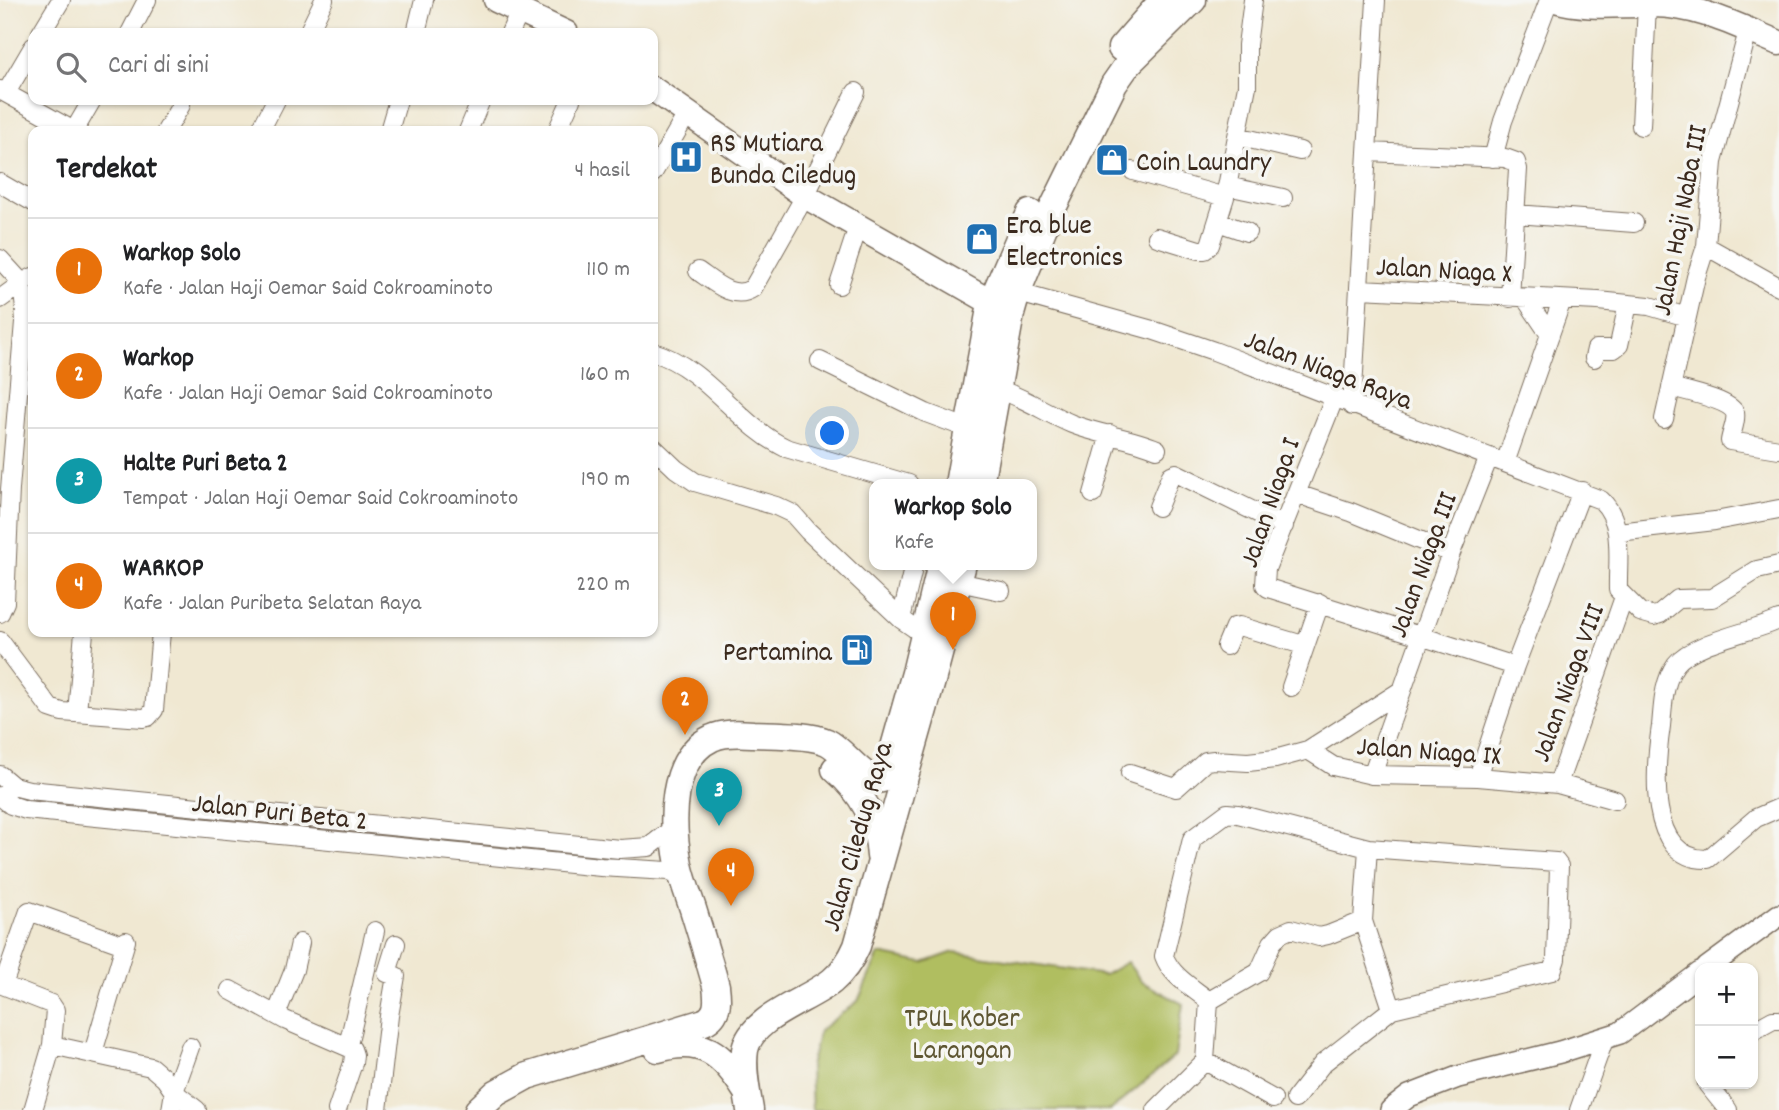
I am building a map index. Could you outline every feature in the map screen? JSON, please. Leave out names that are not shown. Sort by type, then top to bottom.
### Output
[{"type":"main road","points":[[496,0],[515,22],[543,28]]},
{"type":"main road","points":[[959,479],[969,429],[1030,213],[1110,60],[1163,0]]},
{"type":"main road","points":[[981,479],[997,389],[1005,299],[1114,84],[1128,64],[1192,1]]},
{"type":"main road","points":[[1560,1],[1592,7],[1632,3],[1686,9],[1779,43]]},
{"type":"main road","points":[[658,93],[805,196],[858,227],[1005,299]]},
{"type":"main road","name":"Jalan Ciledug Raya","points":[[749,1101],[744,1053],[750,1035],[762,1023],[830,982],[848,965],[857,946],[880,870],[896,776],[954,570]]},
{"type":"main road","points":[[478,1110],[496,1093],[527,1076],[709,1020],[714,1015],[718,1004],[716,986],[682,878],[676,826],[677,792],[682,772],[700,746],[723,735],[772,735],[825,741],[874,780],[896,776]]},
{"type":"main road","points":[[772,735],[820,758],[855,788],[874,823],[880,870]]},
{"type":"main road","points":[[489,1110],[520,1093],[560,1077],[680,1044],[695,1045],[715,1054],[728,1065],[749,1101]]},
{"type":"street","points":[[44,28],[61,0]]},
{"type":"street","points":[[133,28],[147,0]]},
{"type":"street","points":[[311,28],[324,0]]},
{"type":"street","points":[[417,28],[424,0]]},
{"type":"street","points":[[1157,237],[1205,250],[1210,245],[1226,192],[1247,86],[1247,46],[1254,0]]},
{"type":"street","points":[[1352,406],[1376,0]]},
{"type":"street","points":[[1493,158],[1503,121],[1560,1]]},
{"type":"street","points":[[1632,3],[1641,126]]},
{"type":"street","name":"Jalan Haji Naba III","points":[[1664,419],[1706,246],[1713,162],[1748,31]]},
{"type":"street","points":[[28,54],[3,91],[65,126]]},
{"type":"street","points":[[698,271],[735,293],[745,293],[753,288],[805,196],[856,92]]},
{"type":"street","points":[[77,126],[89,105]]},
{"type":"street","points":[[169,126],[180,105]]},
{"type":"street","points":[[263,126],[273,105]]},
{"type":"street","points":[[390,126],[397,105]]},
{"type":"street","points":[[470,126],[479,105]]},
{"type":"street","points":[[559,126],[569,105]]},
{"type":"street","points":[[658,164],[687,114]]},
{"type":"street","points":[[1237,136],[1300,151]]},
{"type":"street","points":[[1368,152],[1512,160],[1518,169],[1518,298]]},
{"type":"street","points":[[1133,171],[1226,192],[1283,198]]},
{"type":"street","points":[[0,183],[28,199]]},
{"type":"street","points":[[1516,214],[1634,223]]},
{"type":"street","points":[[1218,222],[1247,232]]},
{"type":"street","points":[[839,285],[858,227]]},
{"type":"street","points":[[1706,246],[1779,287]]},
{"type":"street","points":[[0,259],[28,280]]},
{"type":"street","points":[[0,299],[28,280]]},
{"type":"street","points":[[0,613],[5,602],[5,492],[28,280]]},
{"type":"street","name":"Jalan Niaga X","points":[[1360,289],[1628,304],[1649,306],[1687,317]]},
{"type":"street","name":"Jalan Niaga X","points":[[1518,298],[1550,335]]},
{"type":"street","name":"Jalan Niaga Raya","points":[[1005,299],[1152,330],[1214,351],[1352,406],[1582,491],[1606,505],[1618,532]]},
{"type":"street","name":"Jalan Niaga III","points":[[1372,775],[1451,553],[1497,460],[1563,300]]},
{"type":"street","points":[[1594,358],[1596,349],[1614,349],[1619,345],[1628,304]]},
{"type":"street","points":[[658,353],[667,356],[722,396],[757,431],[771,441],[786,448],[892,479]]},
{"type":"street","points":[[820,361],[926,413],[969,429]]},
{"type":"street","points":[[0,391],[18,377]]},
{"type":"street","points":[[1671,387],[1726,403],[1734,411],[1735,417],[1730,442],[1779,449]]},
{"type":"street","points":[[997,389],[1016,395],[1073,424],[1136,440],[1157,449]]},
{"type":"street","name":"Jalan Niaga I","points":[[1334,399],[1266,569],[1265,585],[1515,666]]},
{"type":"street","points":[[1093,494],[1110,433]]},
{"type":"street","points":[[658,452],[695,482],[776,506],[793,514],[901,619],[932,641]]},
{"type":"street","points":[[1158,507],[1171,475],[1176,473],[1284,526]]},
{"type":"street","points":[[1479,777],[1515,666],[1582,491]]},
{"type":"street","points":[[1297,494],[1350,512],[1451,553]]},
{"type":"street","points":[[1779,509],[1715,521],[1618,532],[1618,590],[1640,612],[1654,616],[1678,599],[1712,598],[1757,570],[1779,565]]},
{"type":"street","points":[[901,619],[913,570]]},
{"type":"street","points":[[954,570],[1001,591]]},
{"type":"street","name":"Jalan Niaga VIII","points":[[1558,785],[1624,597]]},
{"type":"street","points":[[1291,687],[1303,645],[1320,603]]},
{"type":"street","points":[[1779,621],[1703,647],[1686,655],[1676,665],[1666,683],[1656,776],[1658,809],[1672,845],[1694,859],[1708,859],[1756,818],[1779,808]]},
{"type":"street","points":[[1226,646],[1231,631],[1239,626],[1303,645]]},
{"type":"street","points":[[77,713],[84,637]]},
{"type":"street","points":[[0,641],[50,708],[62,712],[137,718],[148,717],[154,710],[161,637]]},
{"type":"street","points":[[1130,773],[1176,788],[1206,761],[1261,760],[1308,750],[1402,690]]},
{"type":"street","name":"Jalan Niaga IX","points":[[1308,750],[1333,766],[1372,775],[1479,777],[1558,785],[1615,800]]},
{"type":"street","name":"Jalan Puri Beta 2","points":[[0,775],[13,786],[29,790],[620,849],[649,847],[676,826]]},
{"type":"street","points":[[26,810],[29,790]]},
{"type":"street","name":"Jalan Puri Beta 2","points":[[0,796],[11,805],[26,810],[620,869],[668,871],[682,878]]},
{"type":"street","points":[[1205,1061],[1272,1105],[1282,1094],[1292,1096],[1297,1104],[1323,1063],[1392,1009],[1552,971],[1556,965],[1559,866],[1552,861],[1368,848],[1227,813],[1192,839],[1164,956],[1173,971],[1209,1001]]},
{"type":"street","points":[[392,847],[393,827]]},
{"type":"street","points":[[559,843],[560,863]]},
{"type":"street","points":[[1368,848],[1363,920],[1392,1009]]},
{"type":"street","points":[[620,849],[620,869]]},
{"type":"street","points":[[33,1110],[52,1045],[55,1010],[51,1004],[1,984],[29,911],[125,943],[93,1053]]},
{"type":"street","points":[[1714,963],[1779,915]]},
{"type":"street","points":[[1209,1001],[1259,972],[1264,967],[1272,943],[1280,934],[1291,929],[1320,937],[1363,920]]},
{"type":"street","points":[[348,1045],[376,931]]},
{"type":"street","points":[[276,1015],[294,970],[300,943]]},
{"type":"street","points":[[378,1110],[396,976],[387,973],[396,944]]},
{"type":"street","points":[[1391,1110],[1409,1096],[1458,1076],[1604,1040],[1620,1033],[1648,1014],[1695,978]]},
{"type":"street","points":[[230,990],[276,1015],[348,1045],[354,1055],[337,1110]]},
{"type":"street","points":[[1156,1110],[1205,1061],[1209,1001]]},
{"type":"street","points":[[1758,1028],[1777,1017]]},
{"type":"street","points":[[1579,1110],[1604,1040]]},
{"type":"street","points":[[52,1045],[151,1067],[165,1079],[174,1092],[197,1110]]},
{"type":"street","points":[[171,1110],[174,1092],[190,1047]]},
{"type":"street","points":[[1711,1089],[1728,1110]]},
{"type":"green space","name":"TPUL Kober Larangan","points":[[954,952],[1104,975],[1127,962],[1142,982],[1183,1004],[1175,1056],[1111,1110],[812,1110],[810,1067],[819,1031],[858,1001],[879,954],[923,963]]},
{"type":"place","name":"RS Mutiara Bunda Ciledug","points":[[686,157]]},
{"type":"place","name":"Coin Laundry","points":[[1112,160]]},
{"type":"place","name":"Era blue Electronics","points":[[982,239]]},
{"type":"place","name":"Pertamina","points":[[857,650]]},
{"type":"place","name":"Warkop Solo","points":[[953,650]]},
{"type":"place","name":"Warkop","points":[[685,735]]},
{"type":"place","name":"Halte Puri Beta 2","points":[[719,826]]},
{"type":"place","name":"WARKOP","points":[[731,906]]}]
